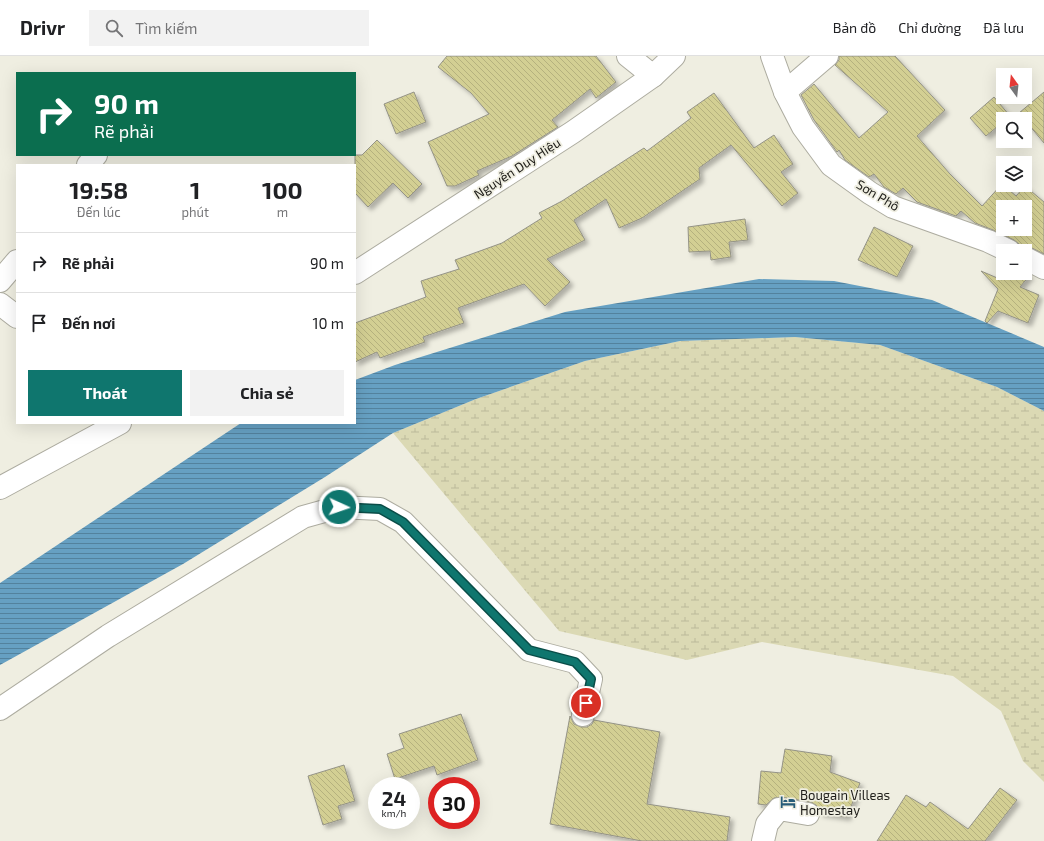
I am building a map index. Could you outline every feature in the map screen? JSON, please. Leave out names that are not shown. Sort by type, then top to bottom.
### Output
[{"type":"street","points":[[628,56],[653,76]]},
{"type":"street","name":"Nguyễn Duy Hiệu","points":[[356,272],[573,132],[653,76],[674,56]]},
{"type":"street","name":"Sơn Phô","points":[[772,56],[785,92],[803,127],[830,165],[893,207],[996,245]]},
{"type":"street","points":[[785,92],[827,56]]},
{"type":"street","points":[[89,164],[95,156]]},
{"type":"street","points":[[0,281],[16,262]]},
{"type":"street","points":[[1032,262],[1044,268]]},
{"type":"street","points":[[0,304],[16,316]]},
{"type":"street","points":[[0,488],[118,424]]},
{"type":"street","points":[[0,709],[108,636],[303,517],[339,507],[380,509],[403,522],[529,650],[575,662],[591,679],[583,715]]},
{"type":"street","points":[[763,841],[767,824],[779,809],[808,814]]},
{"type":"green space","points":[[795,337],[880,345],[997,387],[1044,411],[1044,782],[1023,761],[1001,711],[953,676],[762,642],[687,660],[559,631],[393,433],[476,399],[585,361],[680,341]]},
{"type":"water","points":[[759,279],[834,281],[932,300],[1044,347],[1044,411],[997,387],[880,345],[795,337],[680,341],[585,361],[476,399],[393,433],[325,477],[183,564],[0,665],[0,583],[239,424],[356,424],[356,380],[395,365],[565,312]]},
{"type":"building","points":[[447,56],[596,56],[616,82],[596,98],[590,89],[552,120],[558,127],[512,156],[477,171],[479,175],[455,186],[447,186],[428,142],[489,114],[471,93],[438,67]]},
{"type":"building","points":[[839,56],[895,56],[945,110],[917,136],[950,174],[982,206],[996,191],[996,192],[1011,192],[1016,196],[1020,192],[1032,192],[1044,202],[1044,254],[1032,248],[1032,244],[1019,244],[1006,236],[1032,236],[1032,200],[996,200],[996,231],[975,223],[961,211],[956,216],[917,202],[903,188],[896,194],[884,187],[874,174],[869,177],[845,160],[839,150],[837,152],[814,120],[801,95],[814,84],[859,138],[888,112],[835,65],[839,60]]},
{"type":"building","points":[[414,92],[426,122],[396,134],[384,104]]},
{"type":"building","points":[[1044,92],[1044,143],[1032,129],[1032,112],[1020,112],[1030,104],[1032,104],[1032,102]]},
{"type":"building","points":[[714,93],[754,148],[774,135],[793,164],[781,172],[798,193],[782,206],[731,145],[699,168],[700,179],[642,218],[619,228],[606,199],[574,220],[585,240],[547,259],[570,282],[545,306],[524,284],[458,308],[464,323],[423,337],[425,342],[380,358],[377,352],[356,362],[356,323],[426,297],[421,281],[459,269],[455,260],[502,243],[542,218],[539,213],[562,201],[644,148],[647,151],[691,118],[687,112]]},
{"type":"building","points":[[994,97],[996,99],[996,104],[1000,104],[1007,112],[996,112],[996,128],[986,136],[970,118]]},
{"type":"building","points":[[377,140],[422,184],[408,198],[393,183],[368,207],[356,194],[355,156],[362,155]]},
{"type":"building","points":[[745,219],[748,240],[729,242],[731,257],[711,260],[710,251],[689,252],[688,227]]},
{"type":"building","points":[[874,227],[913,246],[897,277],[858,260]]},
{"type":"building","points":[[981,271],[996,277],[996,280],[1026,280],[1020,287],[1039,295],[1028,323],[998,311],[987,323],[985,321],[998,289]]},
{"type":"building","points":[[461,714],[478,760],[437,775],[434,766],[401,777],[394,777],[387,754],[404,748],[399,734]]},
{"type":"building","points":[[570,716],[574,724],[581,727],[587,727],[592,724],[594,720],[660,732],[647,804],[730,817],[727,841],[642,841],[550,824]]},
{"type":"building","points":[[785,749],[832,756],[830,772],[860,783],[847,817],[820,813],[820,809],[810,802],[781,797],[774,798],[766,805],[758,804],[761,771],[781,773]]},
{"type":"building","points":[[344,765],[355,801],[338,806],[342,819],[323,825],[308,776]]},
{"type":"building","points":[[1000,788],[1017,800],[985,841],[877,841],[906,795],[926,807],[930,802],[968,829]]},
{"type":"place","name":"Bougain Villeas Homestay","points":[[788,802]]},
{"type":"route","points":[[339,507],[380,509],[403,522],[529,650],[575,662],[591,679],[586,703]]}]
